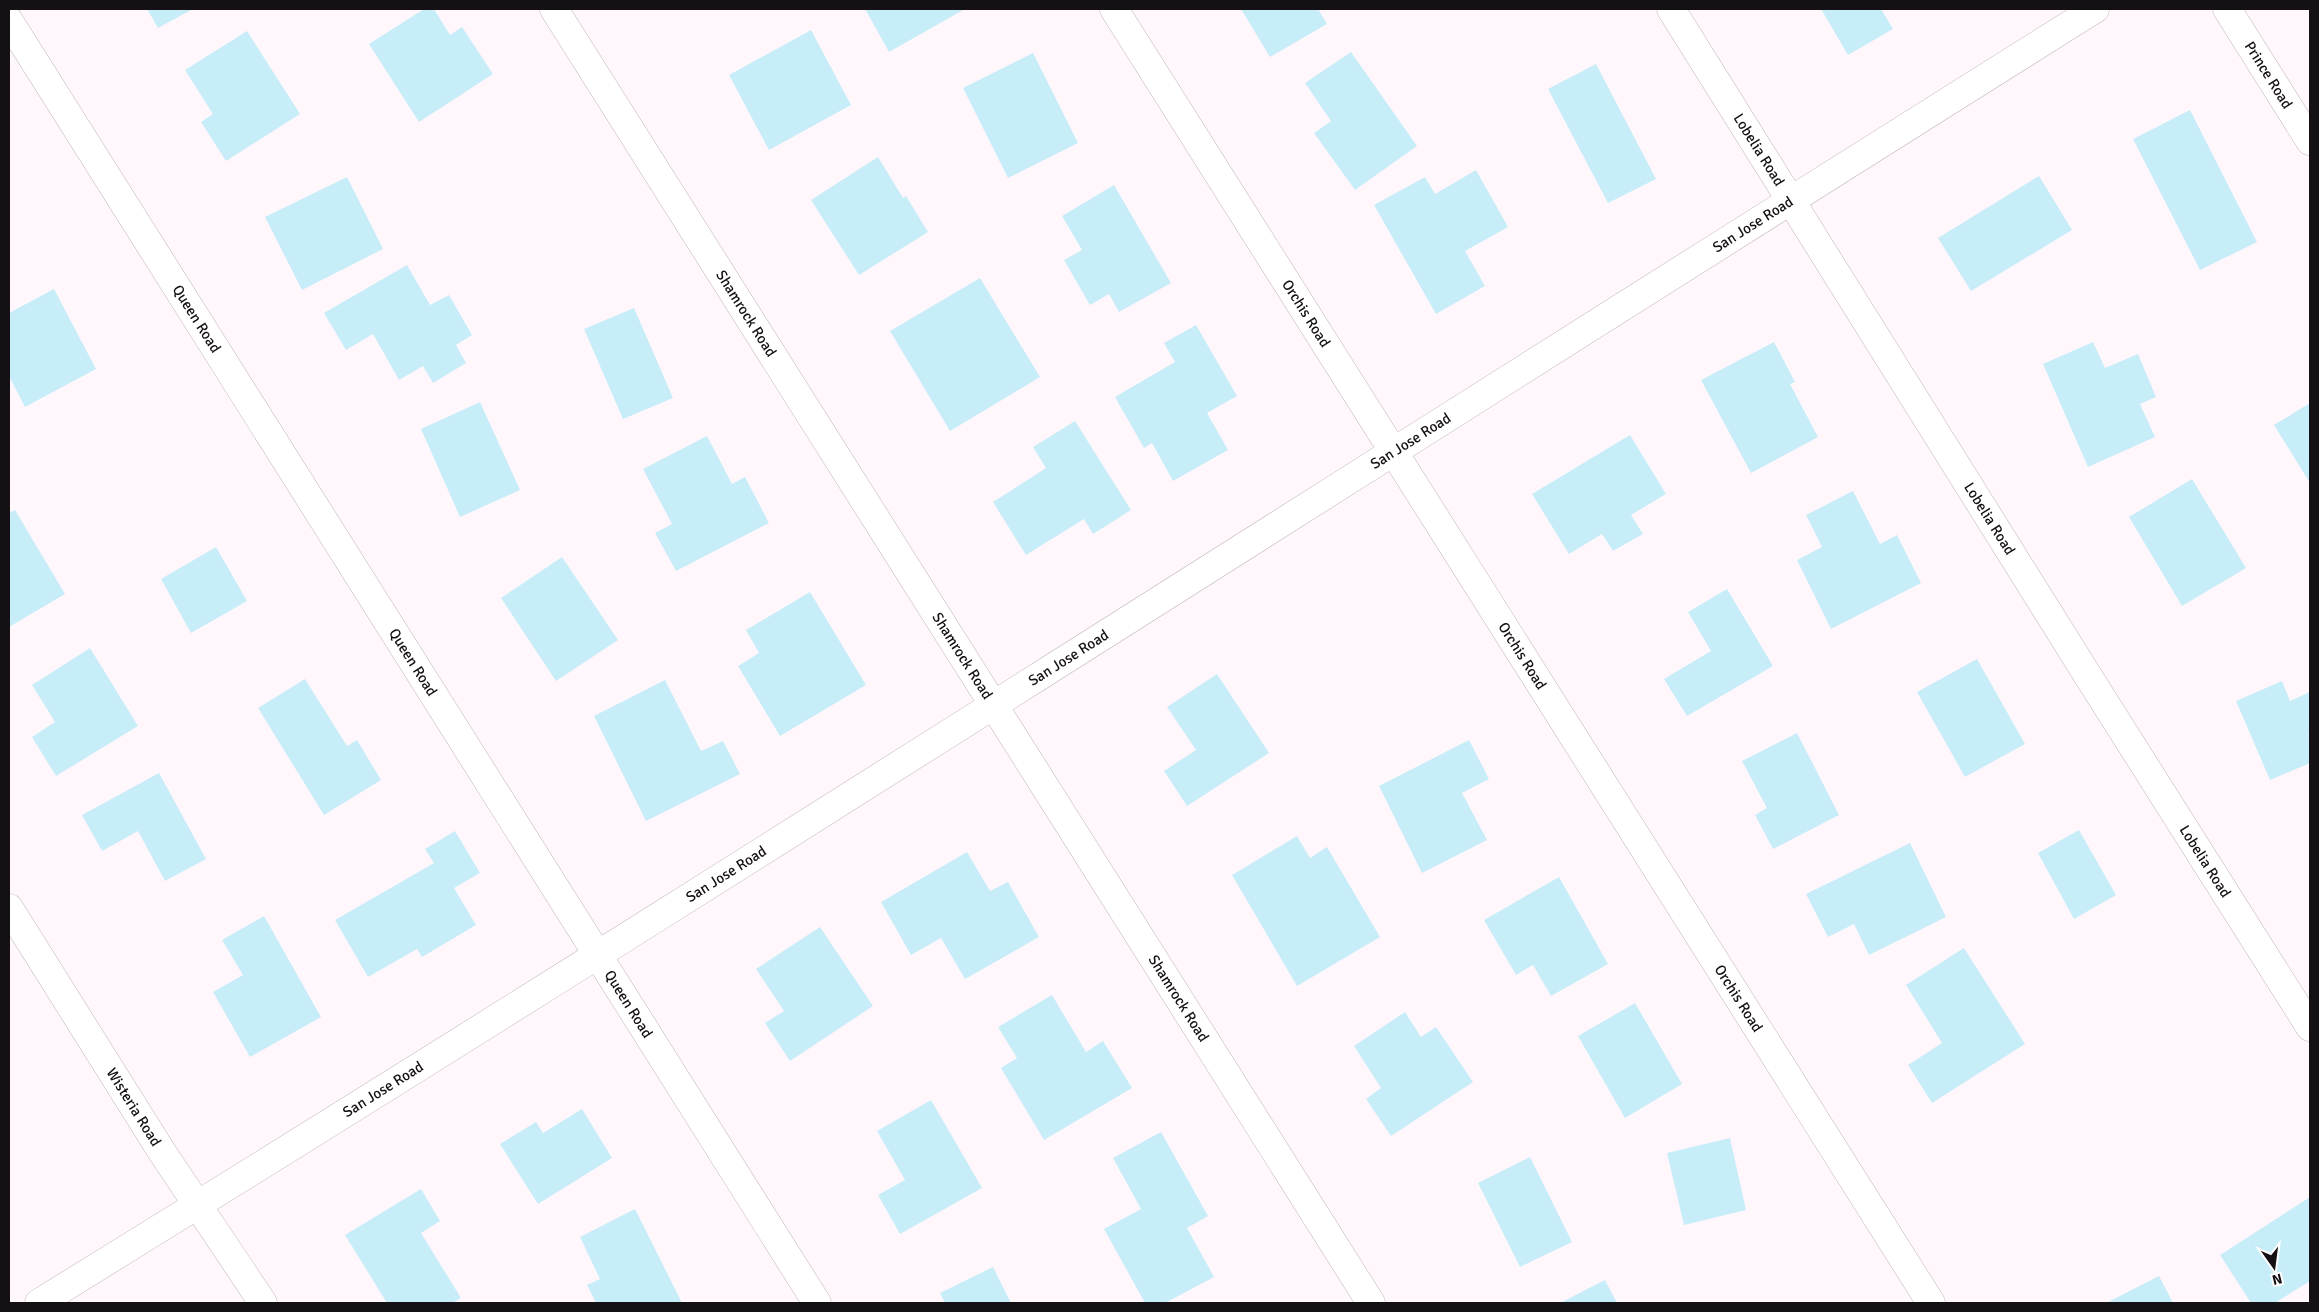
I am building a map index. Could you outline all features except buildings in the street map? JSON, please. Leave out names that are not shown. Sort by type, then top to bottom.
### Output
[{"type":"street","name":"Shamrock Road","points":[[554,9],[1371,1303]]},
{"type":"street","name":"Orchis Road","points":[[1114,9],[1931,1303]]},
{"type":"street","name":"Lobelia Road","points":[[1671,9],[2310,1027]]},
{"type":"street","name":"San Jose Road","points":[[38,1303],[599,954],[1393,450],[2095,9]]},
{"type":"street","name":"Prince Road","points":[[2227,9],[2310,141]]},
{"type":"street","name":"Queen Road","points":[[9,20],[599,954],[817,1303]]},
{"type":"street","name":"Wisteria Road","points":[[9,908],[198,1205],[263,1303]]}]
